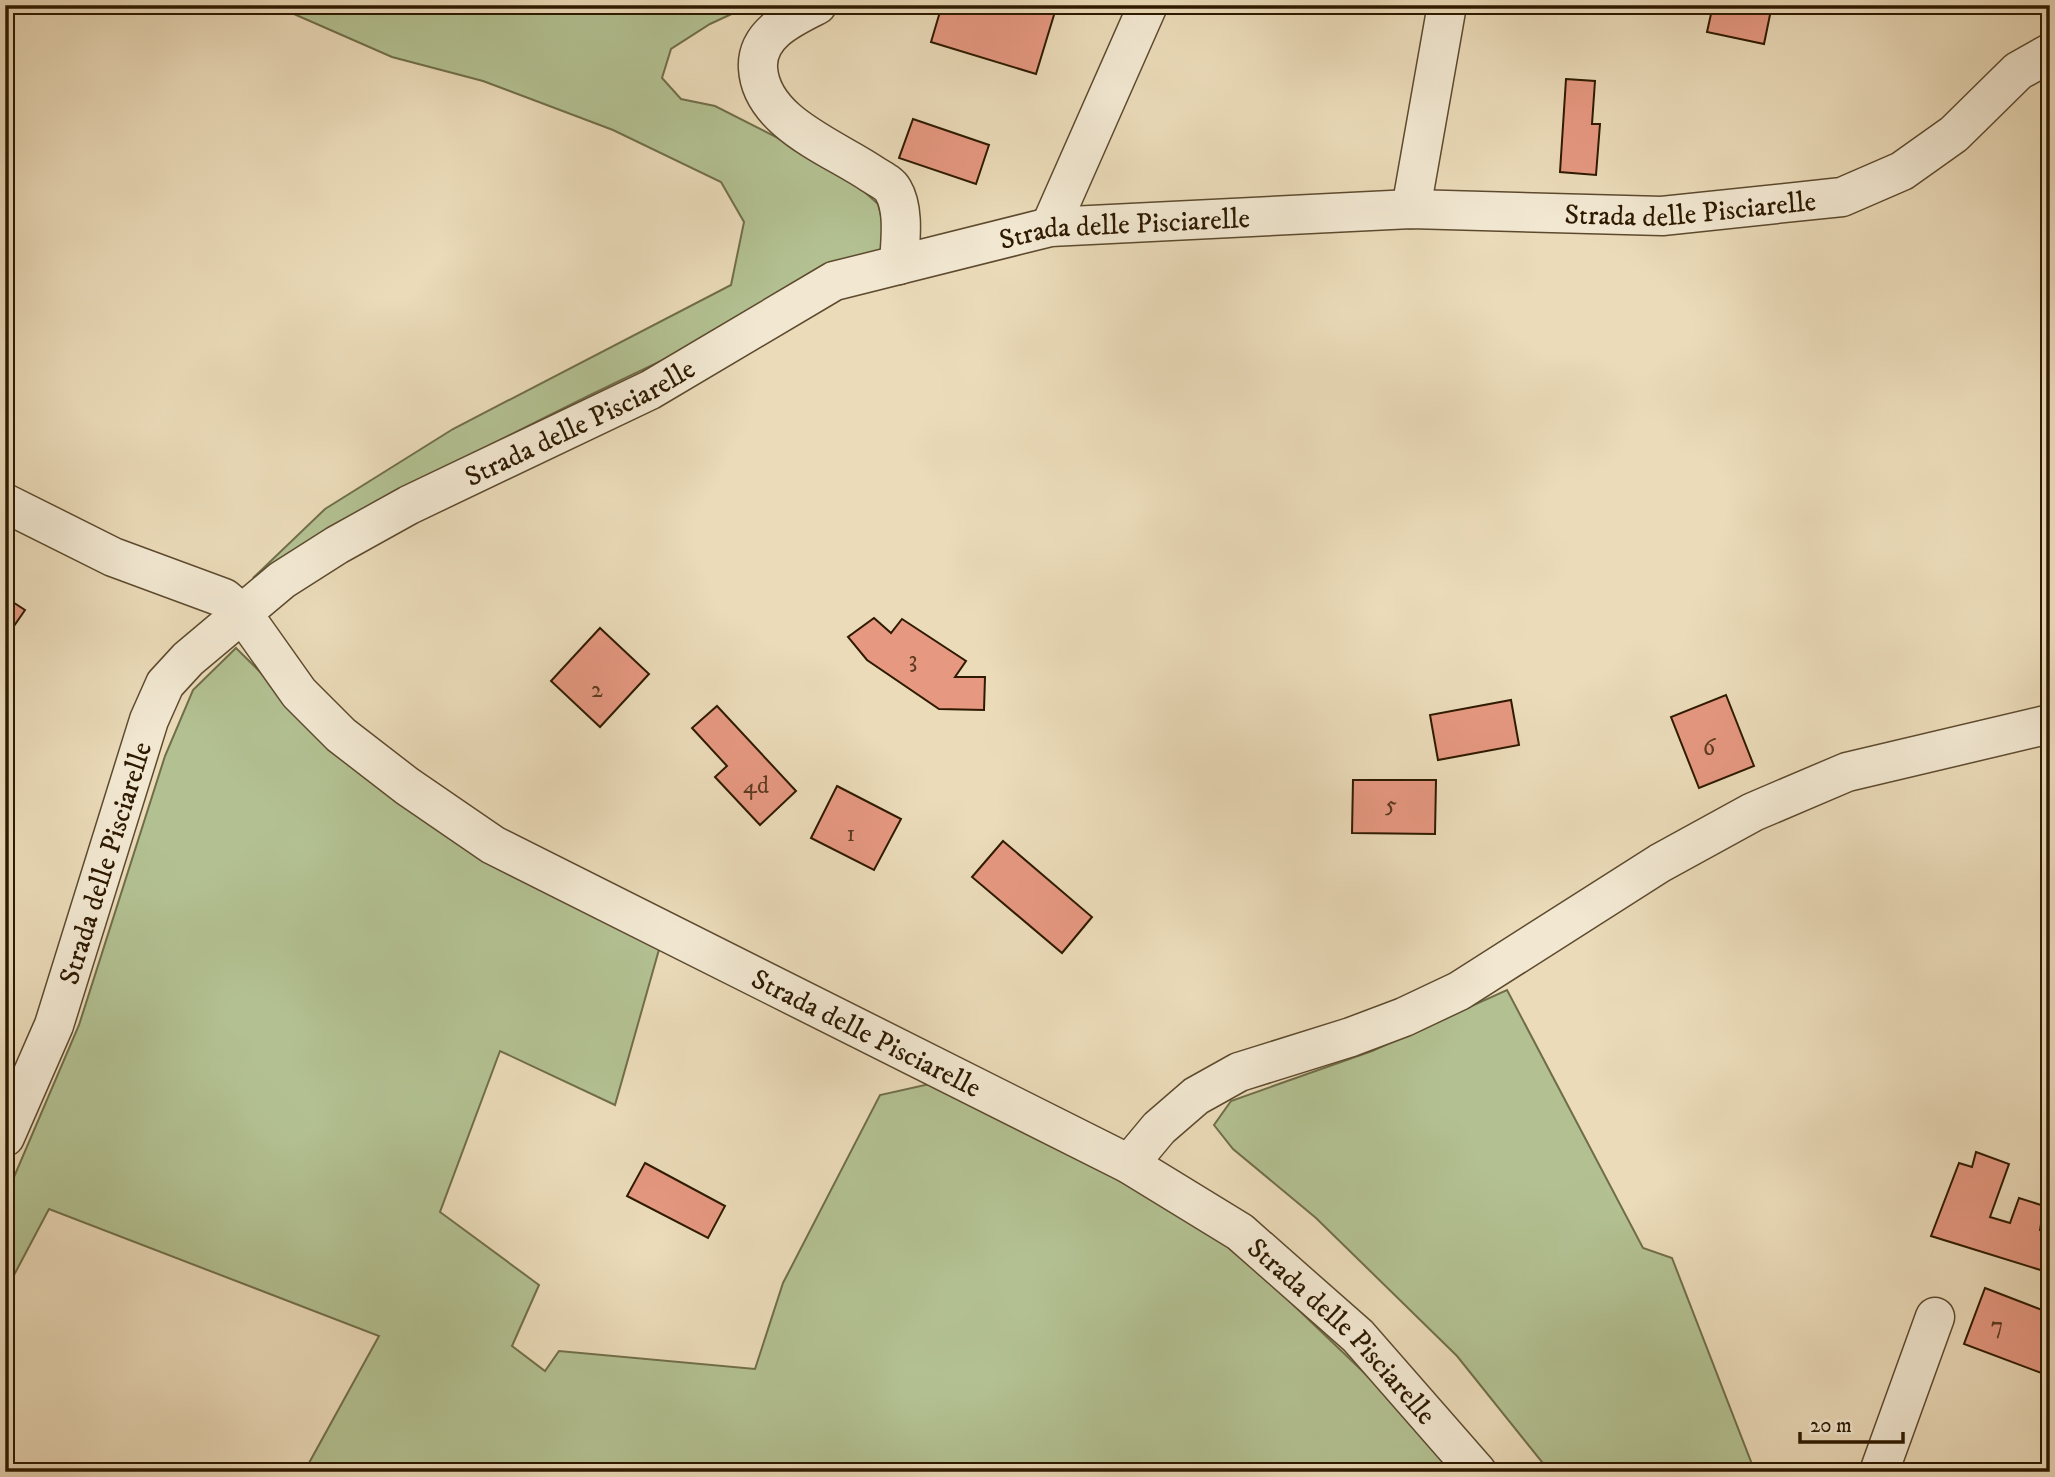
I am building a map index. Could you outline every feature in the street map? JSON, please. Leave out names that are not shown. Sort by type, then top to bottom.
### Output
[{"type":"street","points":[[817,5],[781,23],[764,43],[758,62],[759,84],[771,105],[811,136],[892,188],[899,208],[899,265]]},
{"type":"street","points":[[1049,227],[1148,5]]},
{"type":"street","points":[[1411,209],[1447,5]]},
{"type":"street","name":"Strada delle Pisciarelle","points":[[5,1138],[54,1025],[149,720],[165,684],[188,659],[282,580],[337,545],[410,505],[650,390],[834,281],[1049,227],[1411,209],[1662,216],[1842,197],[1902,171],[1954,134],[2018,71],[2050,53]]},
{"type":"street","name":"Strada delle Pisciarelle","points":[[5,503],[113,557],[224,598],[243,614],[299,693],[341,735],[407,786],[493,845],[1129,1164],[1240,1232],[1358,1336],[1477,1472]]},
{"type":"street","points":[[1129,1164],[1159,1128],[1196,1096],[1239,1072],[1351,1037],[1404,1017],[1459,991],[1660,863],[1753,812],[1847,772],[2050,724]]},
{"type":"street","points":[[1879,1472],[1935,1317]]},
{"type":"green space","points":[[222,5],[751,5],[710,24],[671,49],[662,78],[681,99],[715,106],[839,169],[878,204],[891,255],[567,406],[408,489],[253,578],[325,509],[453,429],[731,285],[744,222],[721,182],[613,130],[483,81],[392,57],[294,14]]},
{"type":"green space","points":[[236,648],[308,719],[660,946],[615,1105],[500,1051],[440,1212],[539,1285],[512,1346],[545,1371],[559,1351],[755,1369],[783,1283],[880,1095],[934,1083],[1216,1231],[1377,1385],[1453,1472],[304,1472],[379,1336],[49,1209],[5,1292],[5,1198],[79,1025],[165,756],[193,690]]},
{"type":"green space","points":[[1507,990],[1643,1248],[1672,1258],[1755,1472],[1550,1472],[1457,1356],[1316,1218],[1233,1149],[1214,1125],[1231,1101],[1372,1051]]},
{"type":"building","points":[[942,5],[1057,5],[1036,74],[931,42]]},
{"type":"building","points":[[1713,5],[1772,5],[1764,44],[1707,32]]},
{"type":"building","points":[[1566,79],[1595,81],[1592,124],[1600,124],[1596,175],[1560,172]]},
{"type":"building","points":[[913,119],[989,145],[976,184],[899,158]]},
{"type":"building","points":[[5,597],[25,610],[5,639]]},
{"type":"building","points":[[874,618],[891,633],[902,619],[966,661],[955,677],[985,677],[984,710],[939,709],[867,660],[848,637]]},
{"type":"building","points":[[600,628],[649,674],[600,727],[551,681]]},
{"type":"building","points":[[1726,695],[1754,766],[1699,788],[1671,717]]},
{"type":"building","points":[[1511,700],[1519,745],[1438,760],[1430,715]]},
{"type":"building","points":[[717,706],[796,791],[760,825],[715,777],[727,766],[692,728]]},
{"type":"building","points":[[1353,780],[1436,780],[1435,834],[1352,833]]},
{"type":"building","points":[[837,786],[901,819],[874,870],[811,838]]},
{"type":"building","points":[[1003,841],[1092,917],[1062,953],[972,877]]},
{"type":"building","points":[[1976,1152],[2009,1164],[1990,1217],[2010,1223],[2019,1198],[2044,1206],[2040,1230],[2050,1233],[2050,1273],[1931,1236],[1959,1163],[1972,1167]]},
{"type":"building","points":[[645,1163],[725,1206],[708,1238],[627,1196]]},
{"type":"building","points":[[1985,1288],[2050,1313],[2050,1359],[2044,1374],[1964,1344]]}]
